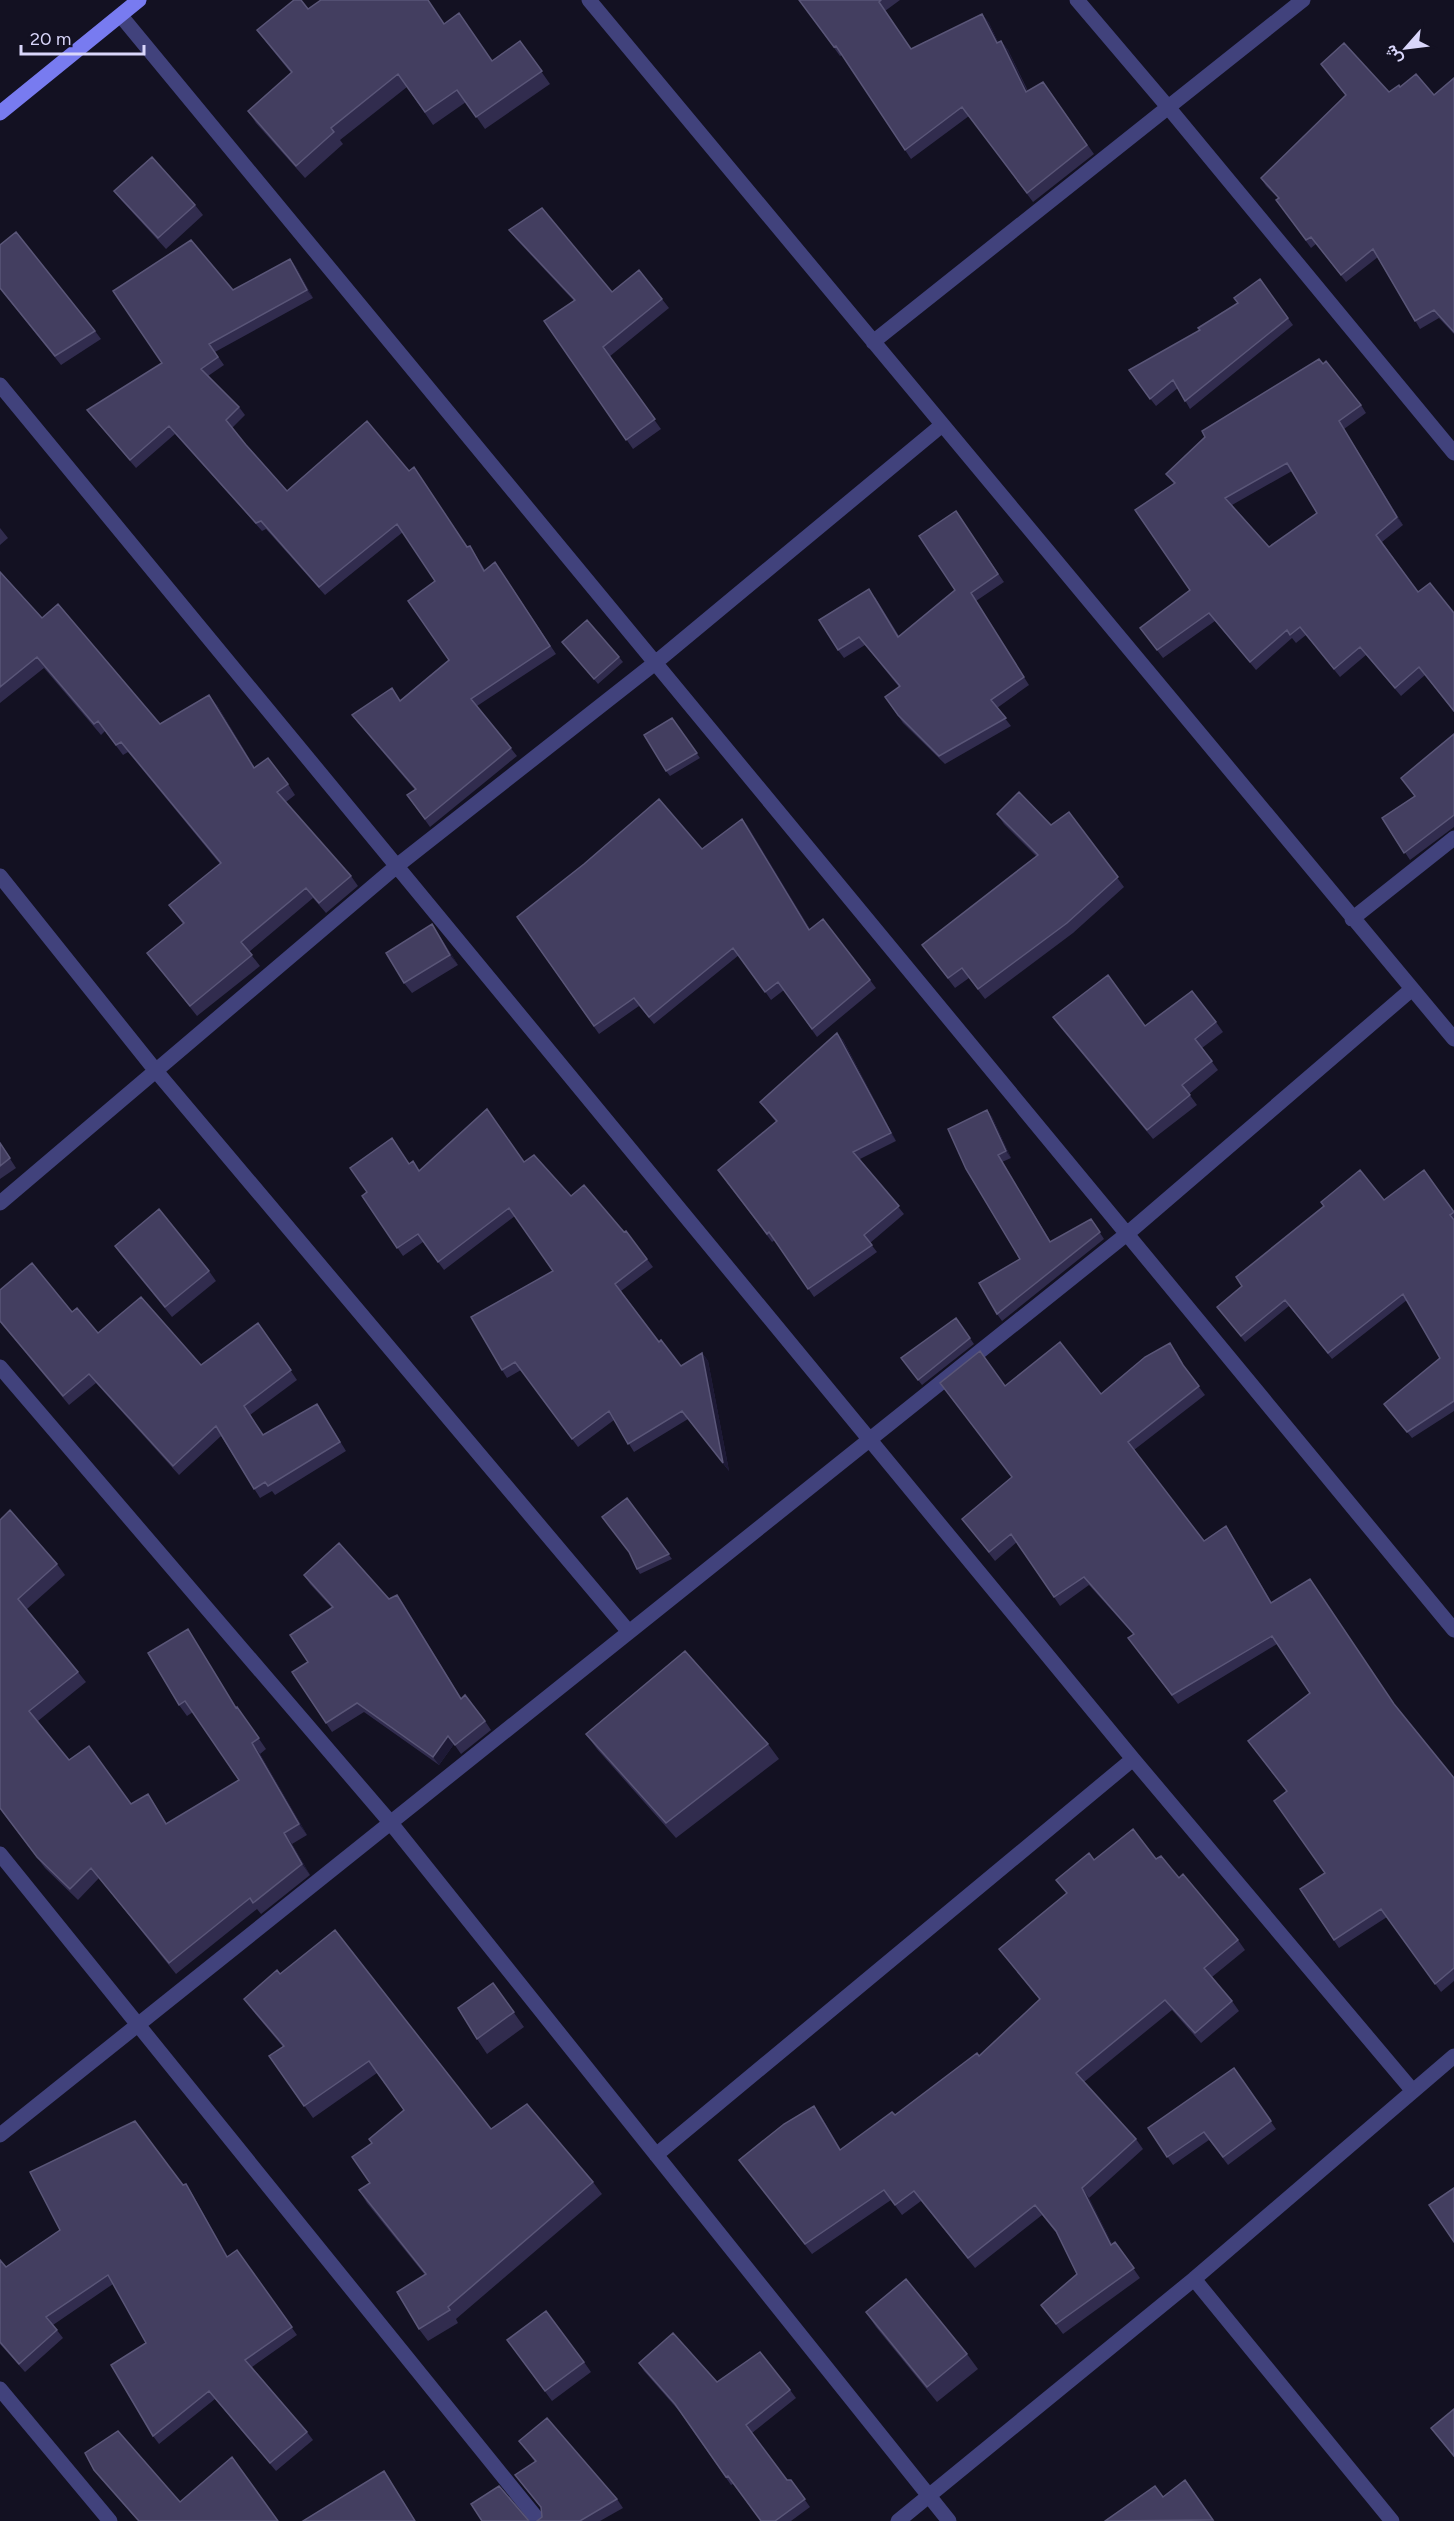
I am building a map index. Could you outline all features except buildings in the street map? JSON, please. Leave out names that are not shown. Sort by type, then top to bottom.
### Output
[{"type":"street","points":[[0,113],[138,0]]},
{"type":"street","points":[[589,0],[1454,1039]]},
{"type":"street","points":[[1077,0],[1454,453]]},
{"type":"street","points":[[873,342],[1303,0]]},
{"type":"street","points":[[121,16],[1454,1630]]},
{"type":"street","points":[[0,385],[1133,1759],[1412,2090]]},
{"type":"street","points":[[0,1203],[398,865],[655,663],[942,425]]},
{"type":"street","points":[[1352,919],[1454,838]]},
{"type":"street","points":[[0,876],[156,1071],[629,1632]]},
{"type":"street","points":[[0,2135],[1128,1233],[1412,990]]},
{"type":"street","points":[[0,1367],[390,1821],[949,2521]]},
{"type":"street","points":[[656,2154],[1133,1759]]},
{"type":"street","points":[[0,1854],[539,2521]]},
{"type":"street","points":[[898,2521],[1194,2279],[1454,2056]]},
{"type":"street","points":[[1194,2279],[1392,2521]]},
{"type":"street","points":[[0,2389],[110,2521]]}]
